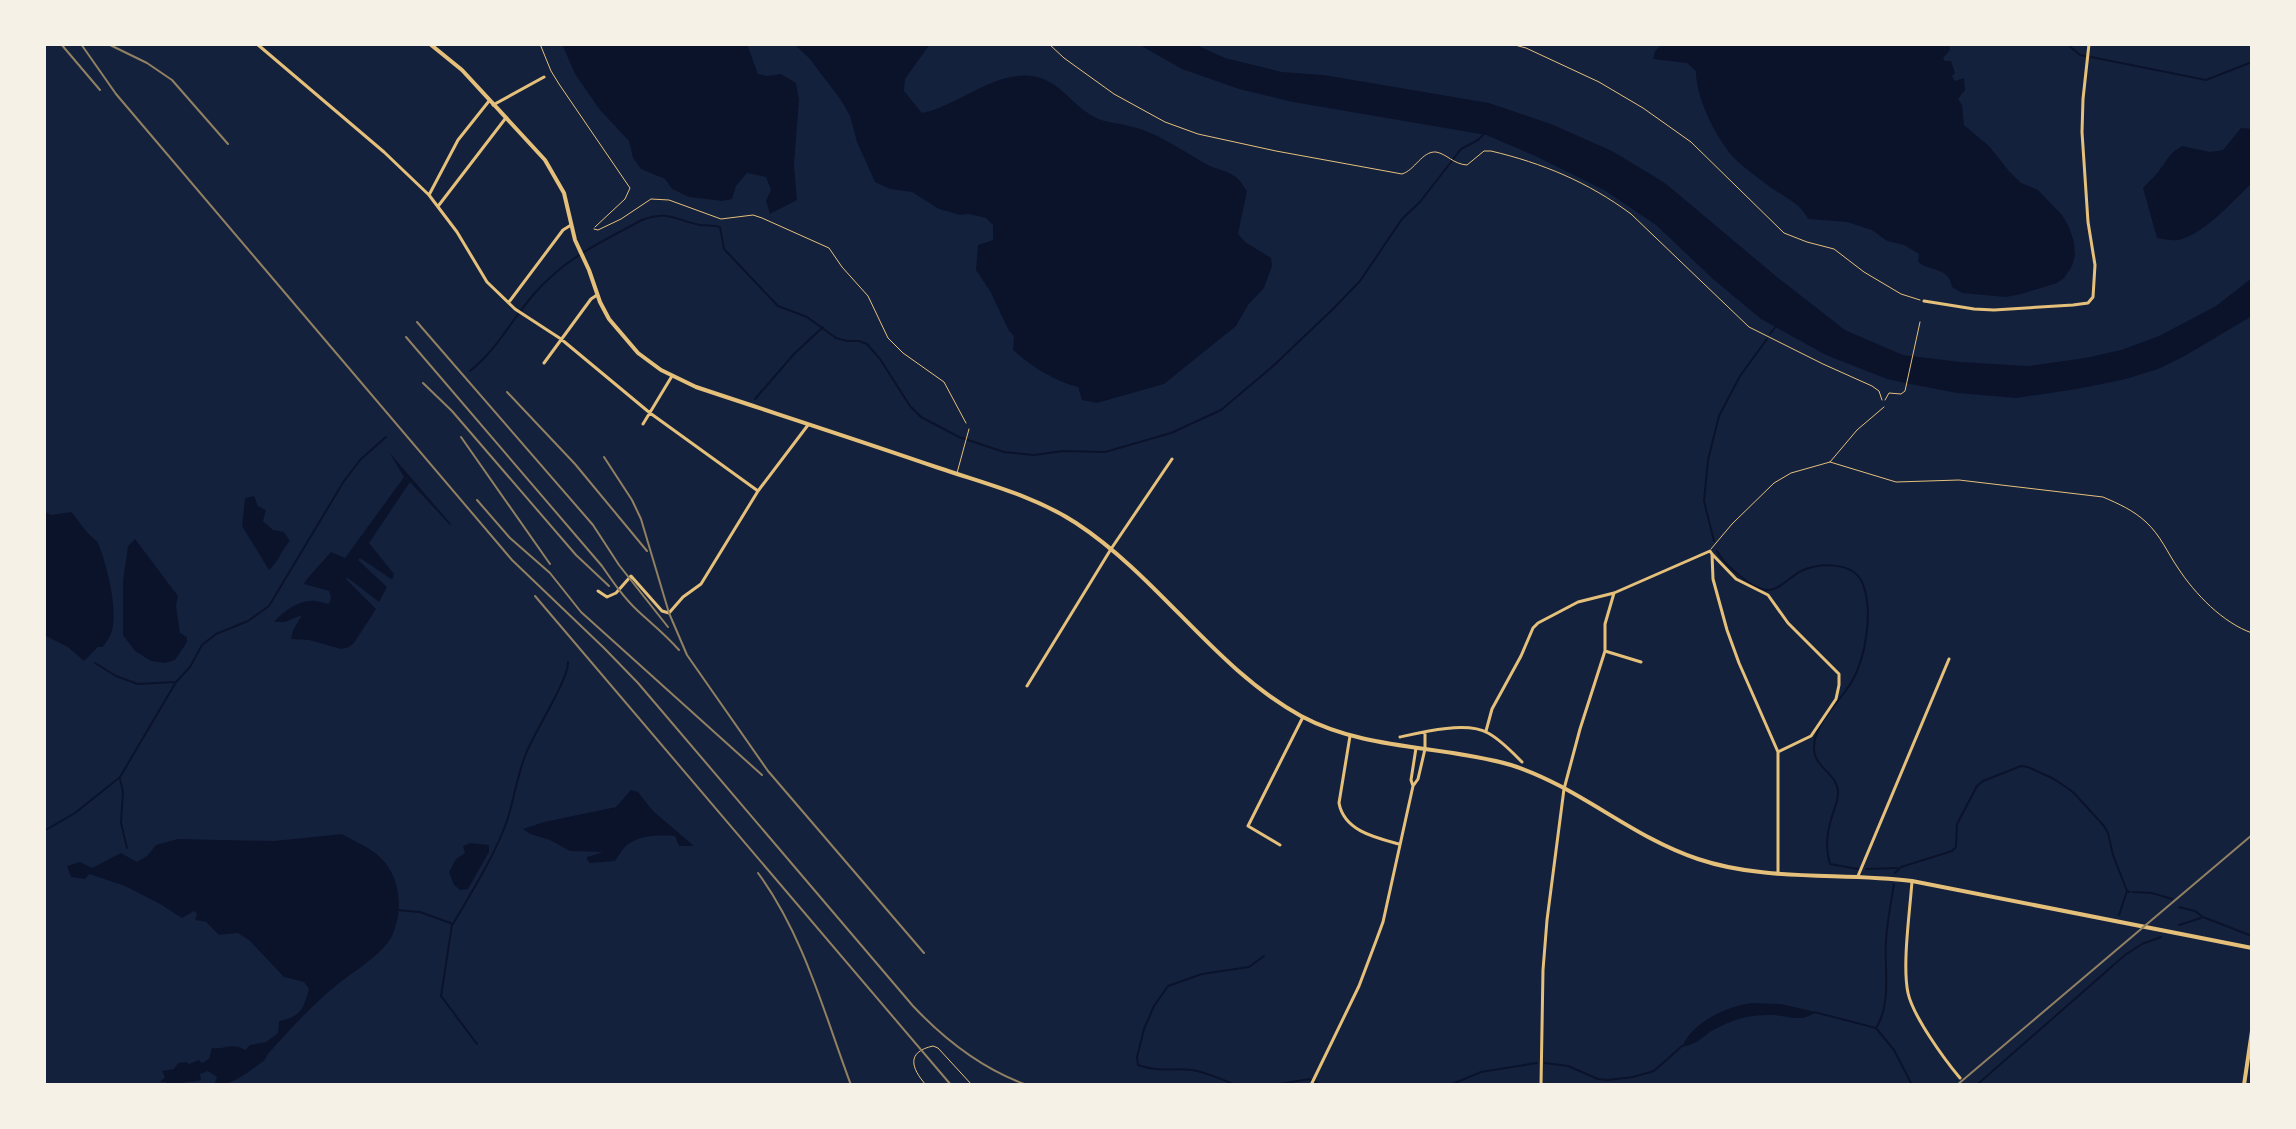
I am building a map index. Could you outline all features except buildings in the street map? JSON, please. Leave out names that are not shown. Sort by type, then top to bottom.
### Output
[{"type":"main road","points":[[430,44],[462,70],[555,174],[567,201],[578,247],[597,295],[609,319],[630,346],[649,362],[696,387],[957,474],[1059,512],[1141,574],[1237,671],[1260,690],[1303,717],[1350,736],[1516,767],[1564,789],[1662,844],[1698,859],[1736,869],[1912,881],[2252,948]]},
{"type":"main road","points":[[2244,1085],[2252,1031]]},
{"type":"street","points":[[257,44],[429,195],[487,282],[515,309],[561,339],[650,413],[758,491]]},
{"type":"street","points":[[1924,301],[1994,310],[2073,305],[2088,303],[2093,297],[2095,265],[2088,222],[2082,132],[2089,44]]},
{"type":"street","points":[[429,195],[458,140],[491,103],[544,77]]},
{"type":"street","points":[[439,206],[505,119]]},
{"type":"street","points":[[509,302],[563,230],[571,225]]},
{"type":"street","points":[[544,363],[597,295]]},
{"type":"street","points":[[643,424],[672,376]]},
{"type":"street","points":[[598,591],[607,597],[612,595],[631,576],[662,611],[669,613],[683,597],[701,584],[758,491],[810,424]]},
{"type":"street","points":[[1027,686],[1111,549],[1172,459]]},
{"type":"street","points":[[1486,731],[1492,709],[1536,624],[1578,602],[1614,593],[1711,553]]},
{"type":"street","points":[[1711,553],[1736,579],[1768,595],[1788,623],[1839,674],[1836,699],[1811,736],[1778,752]]},
{"type":"street","points":[[1711,553],[1713,579],[1727,630],[1778,752],[1778,873]]},
{"type":"street","points":[[1541,1085],[1543,970],[1549,897],[1564,789],[1605,651],[1605,624],[1614,593]]},
{"type":"street","points":[[1605,651],[1641,662]]},
{"type":"street","points":[[1858,876],[1949,659]]},
{"type":"street","points":[[1280,845],[1248,826],[1303,717]]},
{"type":"street","points":[[1400,737],[1465,728],[1486,731],[1522,762]]},
{"type":"street","points":[[1313,1082],[1369,961],[1383,922],[1413,786],[1418,779],[1425,749],[1425,732]]},
{"type":"street","points":[[1350,736],[1339,803],[1341,810],[1363,833],[1399,844]]},
{"type":"street","points":[[1413,786],[1411,780],[1416,747]]},
{"type":"street","points":[[1912,881],[1909,994],[1933,1040],[1960,1078]]},
{"type":"lane","points":[[1830,462],[1857,430],[1884,407]]},
{"type":"lane","points":[[957,474],[968,430]]},
{"type":"lane","points":[[1711,553],[1732,524],[1774,483],[1791,473],[1830,462],[1896,482],[1959,480],[2103,497],[2124,506],[2147,523],[2204,600],[2238,628],[2252,633]]},
{"type":"lane","points":[[926,1085],[914,1071],[913,1062],[917,1055],[931,1046],[938,1048],[972,1085]]},
{"type":"path","points":[[540,44],[559,84],[630,188],[625,199],[595,227],[596,230],[621,219],[643,203],[659,199],[721,219],[753,215],[829,248],[868,296],[888,338],[903,353],[944,382],[968,430]]},
{"type":"path","points":[[1049,44],[1114,94],[1165,122],[1198,134],[1402,174],[1431,152],[1457,164],[1467,165],[1484,151],[1491,151],[1546,166],[1608,197],[1631,214],[1749,327],[1872,386],[1879,391],[1884,407]]},
{"type":"path","points":[[1511,44],[1599,82],[1643,108],[1691,142],[1784,233],[1834,249],[1901,294],[1924,301]]},
{"type":"path","points":[[1884,407],[1887,394],[1902,394],[1905,391],[1920,322]]},
{"type":"water","points":[[562,44],[747,44],[758,74],[781,74],[796,83],[799,100],[794,165],[797,200],[770,214],[766,201],[771,190],[766,177],[747,173],[736,186],[732,199],[722,201],[689,197],[672,189],[665,179],[641,169],[633,158],[629,141],[600,110],[575,74]]},
{"type":"water","points":[[794,44],[930,44],[905,79],[904,91],[922,113],[1003,79],[1031,76],[1049,82],[1096,118],[1147,131],[1208,165],[1233,175],[1247,191],[1238,234],[1271,258],[1272,266],[1264,288],[1248,305],[1236,326],[1164,384],[1097,403],[1082,400],[1078,387],[1043,372],[1013,350],[1014,336],[976,270],[978,245],[993,240],[993,225],[986,218],[939,209],[912,192],[890,189],[875,182],[841,100],[809,58]]},
{"type":"water","points":[[1138,44],[1194,44],[1225,58],[1282,72],[1324,75],[1489,103],[1551,124],[1612,151],[1665,183],[1845,330],[1903,355],[2028,366],[2085,358],[2121,350],[2159,336],[2216,306],[2252,278],[2252,316],[2158,369],[2077,389],[2016,398],[1957,393],[1887,379],[1826,355],[1761,319],[1656,225],[1604,190],[1533,155],[1486,135],[1293,102],[1239,89],[1182,69]]},
{"type":"water","points":[[1662,44],[1949,44],[1950,50],[1943,58],[1951,61],[1955,81],[1964,78],[1965,90],[1958,99],[1962,105],[1964,125],[1989,146],[2021,183],[2038,190],[2062,215],[2074,242],[2072,266],[2057,283],[2021,294],[2006,297],[1962,293],[1952,287],[1943,273],[1918,262],[1919,254],[1904,245],[1887,241],[1872,230],[1847,222],[1808,219],[1797,205],[1753,174],[1729,152],[1703,106],[1696,71],[1687,63],[1653,59],[1655,51]]},
{"type":"water","points":[[2241,128],[2252,129],[2252,183],[2219,215],[2191,235],[2176,240],[2157,238],[2143,188],[2182,146],[2210,152],[2223,150]]},
{"type":"water","points":[[389,452],[451,524],[410,482],[369,543],[394,574],[393,578],[360,558],[358,560],[387,587],[379,602],[346,579],[376,609],[354,643],[341,649],[309,640],[291,639],[302,615],[285,622],[274,622],[287,610],[304,602],[329,604],[329,591],[304,584],[306,580],[331,552],[345,558],[404,477]]},
{"type":"water","points":[[254,496],[258,506],[266,510],[263,521],[273,530],[284,532],[290,541],[269,570],[242,526],[245,498]]},
{"type":"water","points":[[44,511],[51,515],[71,512],[97,542],[105,564],[113,599],[112,631],[103,647],[98,647],[84,661],[68,647],[44,635]]},
{"type":"water","points":[[135,539],[178,596],[176,606],[180,633],[187,637],[187,642],[175,660],[165,663],[151,661],[135,651],[123,635],[123,581],[128,546]]},
{"type":"water","points":[[631,790],[638,792],[653,811],[694,846],[679,846],[675,836],[647,837],[628,844],[615,861],[590,863],[587,857],[603,852],[570,851],[523,829],[616,807]]},
{"type":"water","points":[[342,834],[374,852],[395,879],[398,913],[387,943],[306,1013],[265,1060],[241,1077],[214,1085],[217,1077],[208,1071],[200,1074],[201,1080],[197,1081],[169,1085],[160,1082],[165,1077],[162,1071],[174,1069],[178,1063],[189,1064],[199,1060],[202,1063],[209,1059],[212,1048],[236,1047],[245,1050],[250,1045],[266,1042],[278,1033],[279,1021],[300,1011],[309,989],[304,982],[284,977],[249,940],[238,933],[219,935],[206,922],[195,920],[197,914],[194,911],[182,918],[125,886],[89,874],[85,879],[71,877],[67,866],[80,862],[92,868],[121,853],[137,862],[156,845],[178,839],[274,841]]},
{"type":"water","points":[[470,843],[489,845],[489,852],[468,889],[460,890],[454,885],[449,872],[456,859],[465,853],[463,846]]},
{"type":"water","points":[[1752,1003],[1781,1004],[1816,1012],[1800,1018],[1758,1015],[1742,1018],[1682,1047],[1694,1030],[1711,1017]]},
{"type":"waterway","points":[[2067,44],[2085,56]]},
{"type":"waterway","points":[[2091,57],[2206,80],[2252,62]]},
{"type":"waterway","points":[[470,371],[558,270],[642,220],[666,216],[720,227],[724,249],[778,306],[807,317],[836,338],[867,344],[921,417],[959,437],[1004,452],[1034,455],[1063,451],[1105,452],[1171,433],[1221,410],[1272,367],[1360,281],[1402,219],[1420,202],[1461,149],[1484,134]]},
{"type":"waterway","points":[[1770,334],[1777,325]]},
{"type":"waterway","points":[[755,399],[794,354],[823,327]]},
{"type":"waterway","points":[[1714,541],[1704,501],[1708,460],[1719,416],[1740,376],[1767,339]]},
{"type":"waterway","points":[[44,831],[75,813],[120,777],[176,682],[190,667],[202,645],[216,634],[248,621],[269,606],[344,481],[361,459],[386,437]]},
{"type":"waterway","points":[[1717,551],[1740,576],[1763,589],[1773,589],[1801,571],[1825,565],[1851,570],[1862,582],[1868,619],[1861,660],[1851,683],[1821,724],[1814,749],[1819,763],[1833,779],[1838,792],[1828,837],[1830,864],[1858,869]]},
{"type":"waterway","points":[[397,910],[420,912],[453,924],[502,834],[525,756],[563,681],[568,662]]},
{"type":"waterway","points":[[95,663],[116,676],[138,684],[176,682]]},
{"type":"waterway","points":[[1895,873],[1901,867],[1952,851],[1956,847],[1957,824],[1977,786],[2021,766],[2054,779],[2073,792],[2104,826],[2127,891],[2130,892]]},
{"type":"waterway","points":[[120,779],[123,792],[121,823],[127,848]]},
{"type":"waterway","points":[[1866,869],[1897,868]]},
{"type":"waterway","points":[[1894,884],[1887,934],[1886,997],[1876,1028],[1894,1050],[1912,1085]]},
{"type":"waterway","points":[[2119,915],[2127,891]]},
{"type":"waterway","points":[[2133,892],[2172,899]]},
{"type":"waterway","points":[[2179,907],[2252,936]]},
{"type":"waterway","points":[[2179,925],[2201,918]]},
{"type":"waterway","points":[[452,925],[441,996],[477,1044]]},
{"type":"waterway","points":[[1979,1083],[2125,955],[2161,937]]},
{"type":"waterway","points":[[1237,1085],[1197,1071],[1145,1067],[1138,1065],[1137,1057],[1154,1006],[1168,986],[1202,974],[1249,967],[1264,956]]},
{"type":"waterway","points":[[1814,1012],[1876,1028]]},
{"type":"waterway","points":[[1545,1063],[1568,1066],[1598,1079],[1633,1077],[1654,1071],[1682,1046]]},
{"type":"waterway","points":[[1450,1085],[1481,1072],[1537,1063]]},
{"type":"waterway","points":[[1274,1085],[1309,1079],[1322,1085]]},
{"type":"railway","points":[[61,44],[100,90]]},
{"type":"railway","points":[[81,44],[116,94],[512,560],[638,683],[913,1006],[965,1052],[995,1071],[1027,1085]]},
{"type":"railway","points":[[108,44],[147,63],[172,80],[228,144]]},
{"type":"railway","points":[[417,322],[593,525],[619,565],[668,627]]},
{"type":"railway","points":[[406,337],[602,566],[628,601],[679,650]]},
{"type":"railway","points":[[423,383],[452,411],[576,555],[609,586]]},
{"type":"railway","points":[[507,392],[575,464],[647,551]]},
{"type":"railway","points":[[461,437],[550,564]]},
{"type":"railway","points":[[604,457],[641,519],[669,613],[687,655],[768,771],[924,953]]},
{"type":"railway","points":[[477,500],[510,538],[550,573],[581,612],[762,775]]},
{"type":"railway","points":[[535,596],[951,1085]]},
{"type":"railway","points":[[1957,1085],[2252,835]]},
{"type":"railway","points":[[758,873],[801,949],[851,1085]]}]
